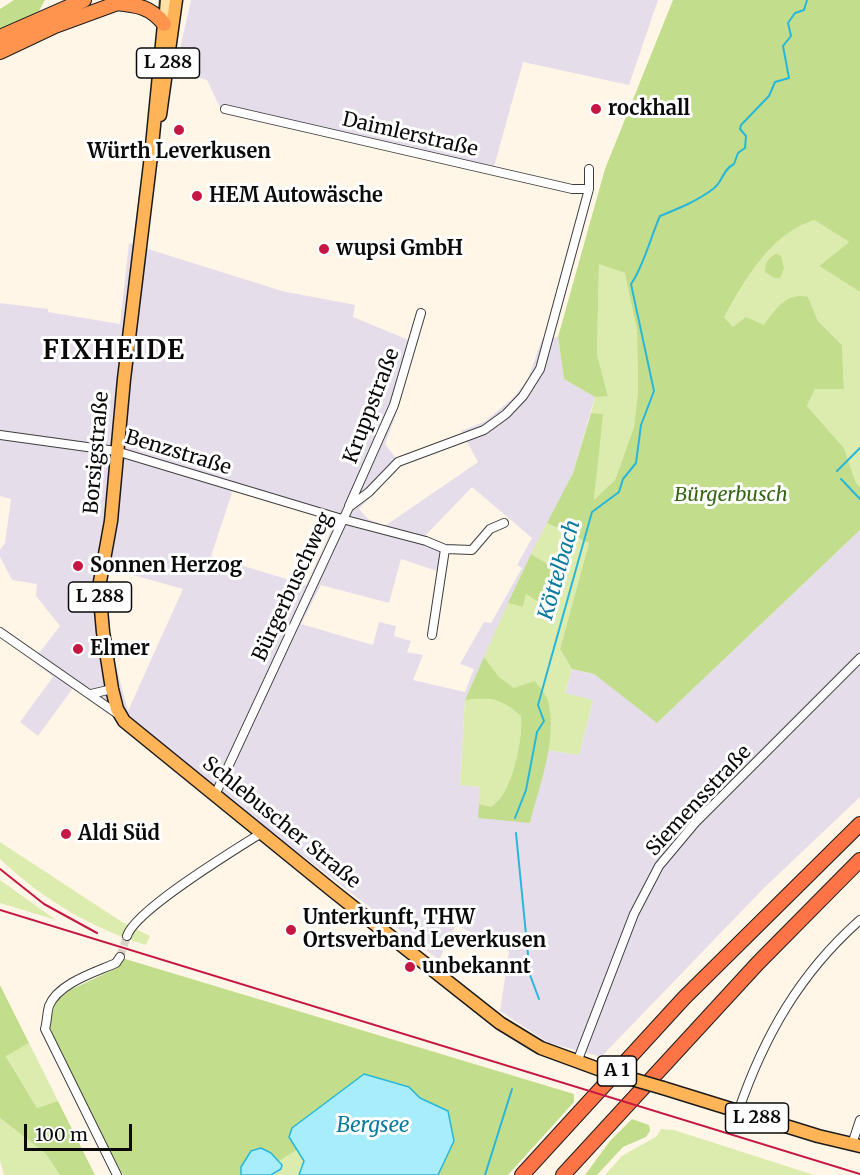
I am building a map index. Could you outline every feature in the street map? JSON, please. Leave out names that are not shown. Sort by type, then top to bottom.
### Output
[{"type":"highway","points":[[0,37],[84,0]]},
{"type":"highway","name":"L 288","points":[[0,52],[55,26],[121,2],[155,13],[164,24]]},
{"type":"highway","name":"A 1","points":[[522,1175],[684,998],[860,824]]},
{"type":"highway","name":"A 1","points":[[563,1175],[765,955],[860,860]]},
{"type":"main road","name":"L 288","points":[[154,123],[166,0]]},
{"type":"main road","name":"L 288","points":[[154,123],[159,117],[165,96],[176,0]]},
{"type":"main road","name":"Borsigstraße","points":[[120,717],[112,689],[99,587],[111,521],[116,451],[154,123]]},
{"type":"main road","name":"Schlebuscher Straße","points":[[120,717],[333,891],[500,1023],[541,1048],[577,1062],[738,1112]]},
{"type":"main road","name":"L 288","points":[[738,1112],[856,1145]]},
{"type":"street","name":"Daimlerstraße","points":[[225,110],[572,189],[589,189]]},
{"type":"street","name":"Bürgerbuschweg","points":[[215,795],[348,507],[369,492],[398,462],[484,430],[506,414],[523,396],[540,369],[589,189],[589,169]]},
{"type":"street","name":"Kruppstraße","points":[[348,507],[394,405],[421,314]]},
{"type":"street","name":"Benzstraße","points":[[0,435],[116,451],[342,519],[426,541],[445,549]]},
{"type":"street","points":[[432,634],[445,549],[472,550],[490,529],[504,524]]},
{"type":"street","name":"Schlebuscher Straße","points":[[0,632],[91,694],[120,717]]},
{"type":"street","name":"Siemensstraße","points":[[577,1062],[634,914],[660,866],[695,824],[860,658]]},
{"type":"street","points":[[91,694],[112,689]]},
{"type":"street","points":[[127,936],[129,928],[142,915],[216,862],[263,832]]},
{"type":"street","points":[[738,1112],[765,1047],[791,998],[816,962],[860,920]]},
{"type":"street","points":[[117,1175],[78,1100],[45,1029],[50,1005],[54,998],[71,985],[116,963],[120,957]]},
{"type":"street","points":[[856,1145],[860,1120]]},
{"type":"shaded area","points":[[191,0],[658,0],[629,85],[523,62],[492,174],[223,114],[207,80],[175,71]]},
{"type":"shaded area","points":[[129,243],[282,291],[355,305],[353,317],[416,343],[397,412],[385,444],[401,465],[359,509],[368,519],[385,526],[478,462],[461,431],[484,422],[513,398],[528,379],[542,339],[558,337],[564,379],[595,397],[573,473],[524,569],[465,700],[460,785],[480,787],[530,823],[547,750],[579,755],[593,700],[565,694],[572,669],[594,674],[658,722],[860,530],[860,797],[764,888],[601,1057],[549,1043],[500,1011],[509,951],[456,925],[439,960],[224,796],[73,688],[38,736],[20,722],[53,677],[33,661],[60,626],[36,596],[37,584],[12,580],[0,557],[0,550],[5,543],[11,499],[0,496],[0,303],[48,309],[48,312],[120,324]],"holes":[[[472,487],[532,538],[517,565],[522,568],[491,623],[484,622],[460,664],[474,669],[465,692],[413,680],[423,655],[407,652],[411,641],[394,636],[396,626],[379,622],[373,645],[301,624],[321,585],[389,603],[401,559],[437,571],[442,542],[424,537]],[[233,490],[320,514],[327,519],[331,531],[306,585],[211,556]],[[108,568],[183,589],[128,711],[110,643]]]},
{"type":"green space","points":[[14,0],[45,0],[39,11],[0,29],[0,9]]},
{"type":"green space","name":"Bürgerbusch","points":[[673,0],[860,0],[860,292],[819,266],[849,242],[814,220],[784,236],[772,247],[751,273],[724,317],[733,327],[746,317],[764,325],[777,308],[788,299],[808,297],[818,321],[842,345],[844,389],[815,389],[807,406],[844,448],[856,483],[860,487],[860,530],[657,723],[594,674],[572,669],[560,649],[589,543],[547,523],[573,473],[591,413],[603,414],[594,500],[615,480],[634,427],[638,392],[637,330],[625,273],[599,264],[597,354],[608,396],[595,397],[564,379],[558,337],[605,169]]},
{"type":"green space","points":[[814,220],[849,242],[819,266],[860,292],[860,487],[856,483],[844,448],[807,406],[815,389],[844,388],[842,345],[818,321],[808,297],[764,325],[733,327],[724,317],[751,273],[772,247],[798,227]]},
{"type":"green space","points":[[776,254],[781,256],[784,268],[780,278],[774,278],[765,272],[768,261]]},
{"type":"green space","points":[[599,263],[626,273],[637,330],[638,392],[634,427],[615,480],[594,501],[602,414],[591,413],[595,397],[608,395],[597,354]]},
{"type":"green space","points":[[547,523],[589,543],[560,649],[572,669],[565,693],[593,700],[579,755],[547,750],[550,722],[499,677],[484,657],[508,603],[523,607],[526,593],[537,601],[554,603],[551,566],[531,554]]},
{"type":"green space","points":[[531,554],[551,566],[556,585],[554,604],[537,601],[526,594],[523,607],[508,603]]},
{"type":"green space","points":[[484,657],[499,677],[514,688],[535,681],[548,701],[551,731],[549,747],[530,823],[478,818],[479,804],[491,807],[505,791],[515,766],[521,726],[521,716],[502,703],[489,699],[465,700]]},
{"type":"green space","points":[[483,698],[506,703],[521,716],[515,766],[505,790],[491,807],[479,804],[480,787],[460,785],[465,700]]},
{"type":"green space","points":[[0,842],[122,922],[150,936],[146,945],[87,921],[50,899],[0,859]]},
{"type":"green space","points":[[0,880],[56,920],[0,903]]},
{"type":"green space","points":[[122,958],[574,1094],[574,1102],[508,1175],[438,1175],[454,1141],[447,1111],[420,1098],[409,1087],[364,1074],[292,1128],[289,1137],[297,1150],[279,1161],[271,1153],[241,1167],[241,1175],[123,1175],[72,1077],[49,1025],[56,1001],[70,990],[119,967]]},
{"type":"green space","points":[[0,985],[29,1043],[6,1056],[37,1108],[58,1101],[95,1175],[60,1175],[46,1154],[0,1118]]},
{"type":"green space","points":[[29,1043],[58,1101],[37,1108],[6,1055]]},
{"type":"green space","points":[[0,1118],[46,1154],[60,1175],[4,1175],[0,1160]]},
{"type":"green space","points":[[632,1119],[649,1125],[650,1131],[646,1137],[623,1147],[597,1175],[585,1175],[610,1141]]},
{"type":"green space","points":[[661,1129],[674,1130],[814,1175],[605,1175],[622,1156],[657,1136]]},
{"type":"green space","points":[[297,1150],[304,1161],[300,1175],[271,1175],[281,1169],[279,1161]]},
{"type":"water","name":"Bergsee","points":[[364,1074],[409,1087],[420,1098],[448,1111],[454,1141],[438,1175],[299,1175],[304,1161],[289,1137],[292,1128]]},
{"type":"water","points":[[261,1148],[271,1153],[282,1165],[281,1169],[271,1175],[241,1175],[241,1167],[251,1151]]},
{"type":"waterway","name":"Köttelbach","points":[[515,818],[526,790],[537,732],[544,721],[538,705],[592,512],[619,492],[623,479],[636,463],[641,425],[654,391],[631,284],[643,261],[660,216],[694,201],[716,186],[727,169],[734,164],[738,153],[745,148],[746,136],[740,129],[741,125],[769,96],[775,82],[789,78],[783,46],[791,36],[788,23],[795,13],[804,10],[807,0]]},
{"type":"waterway","points":[[837,471],[860,448]]},
{"type":"waterway","points":[[841,479],[860,499]]},
{"type":"waterway","name":"Köttelbach","points":[[516,833],[530,975],[539,999]]},
{"type":"waterway","name":"Köttelbach","points":[[485,1175],[512,1089]]},
{"type":"tunnel","points":[[120,957],[127,936]]},
{"type":"railway","points":[[0,869],[44,904],[97,933]]},
{"type":"railway","points":[[0,910],[860,1174]]},
{"type":"place","name":"rockhall","points":[[596,109]]},
{"type":"place","name":"Würth Leverkusen","points":[[179,130]]},
{"type":"place","name":"HEM Autowäsche","points":[[197,196]]},
{"type":"place","name":"wupsi GmbH","points":[[324,249]]},
{"type":"place","name":"Sonnen Herzog","points":[[78,566]]},
{"type":"place","name":"Elmer","points":[[78,649]]},
{"type":"place","name":"Aldi Süd","points":[[66,834]]},
{"type":"place","name":"Unterkunft, THW Ortsverband Leverkusen","points":[[291,930]]},
{"type":"place","name":"unbekannt","points":[[410,967]]},
{"type":"district","name":"FIXHEIDE","points":[[114,352]]}]
